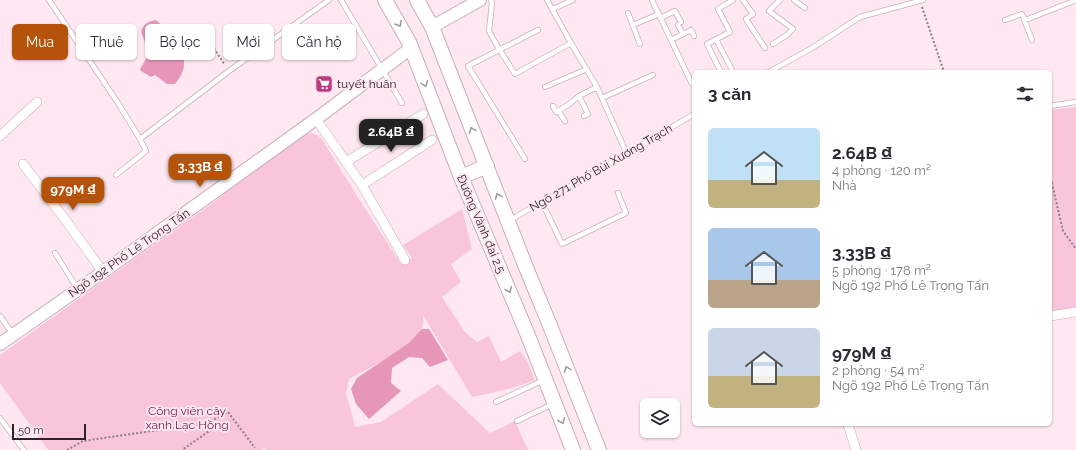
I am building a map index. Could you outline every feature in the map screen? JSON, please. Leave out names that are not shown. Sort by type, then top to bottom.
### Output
[{"type":"main road","name":"Đường Vành đai 2.5","points":[[385,0],[409,42],[461,177],[527,333],[572,446]]},
{"type":"main road","name":"Đường Vành đai 2.5","points":[[417,0],[432,27],[599,450]]},
{"type":"main road","points":[[461,177],[486,166]]},
{"type":"main road","points":[[572,446],[591,431]]},
{"type":"street","points":[[432,27],[480,0]]},
{"type":"street","name":"Ngõ 192 Phố Lê Trọng Tấn","points":[[0,344],[104,272],[316,119],[411,48]]},
{"type":"street","points":[[0,136],[37,102]]},
{"type":"street","points":[[346,162],[422,114]]},
{"type":"street","points":[[316,119],[362,184],[405,260]]},
{"type":"street","points":[[362,184],[432,140]]},
{"type":"street","points":[[23,164],[104,272]]},
{"type":"street","points":[[1052,316],[1076,312]]},
{"type":"street","points":[[849,426],[856,450]]},
{"type":"lane","points":[[49,0],[118,103],[146,151],[116,175]]},
{"type":"lane","points":[[140,139],[229,70],[328,0]]},
{"type":"lane","points":[[342,0],[402,103]]},
{"type":"lane","points":[[491,0],[490,31],[499,49],[515,74],[571,43]]},
{"type":"lane","points":[[547,0],[597,87],[627,154]]},
{"type":"lane","points":[[553,9],[573,0]]},
{"type":"lane","points":[[652,0],[692,84]]},
{"type":"lane","points":[[720,70],[707,44],[730,32],[718,9],[733,0]]},
{"type":"lane","points":[[744,0],[753,14],[746,19],[765,48]]},
{"type":"lane","points":[[772,44],[787,35],[793,29],[768,11],[780,0]]},
{"type":"lane","points":[[794,0],[805,8]]},
{"type":"lane","points":[[773,70],[812,48],[860,17],[922,0]]},
{"type":"lane","points":[[1025,20],[1075,0]]},
{"type":"lane","points":[[633,25],[675,11],[683,34]]},
{"type":"lane","points":[[628,13],[640,44]]},
{"type":"lane","points":[[1005,20],[1022,14],[1032,40]]},
{"type":"lane","points":[[525,159],[468,66],[538,30]]},
{"type":"lane","points":[[671,40],[691,30],[694,36]]},
{"type":"lane","points":[[716,39],[732,70]]},
{"type":"lane","points":[[545,87],[587,70]]},
{"type":"lane","points":[[602,98],[653,75]]},
{"type":"lane","points":[[558,111],[579,96],[597,87]]},
{"type":"lane","points":[[579,96],[588,114],[584,116]]},
{"type":"lane","points":[[1052,106],[1076,102]]},
{"type":"lane","points":[[553,106],[565,122]]},
{"type":"lane","name":"Ngõ 271 Phố Bùi Xương Trạch","points":[[508,221],[627,154],[692,115]]},
{"type":"lane","points":[[542,202],[562,244],[626,213],[618,193]]},
{"type":"lane","points":[[55,253],[78,289]]},
{"type":"lane","points":[[0,316],[13,334]]},
{"type":"lane","points":[[496,402],[545,380]]},
{"type":"lane","points":[[517,421],[554,403]]},
{"type":"lane","points":[[0,418],[24,450]]},
{"type":"path","points":[[922,0],[943,70]]},
{"type":"path","points":[[215,50],[229,70]]},
{"type":"path","points":[[1052,184],[1063,231],[1076,249]]},
{"type":"path","points":[[67,450],[83,441],[207,423],[228,412],[255,448]]},
{"type":"path","points":[[182,450],[212,429],[207,423]]},
{"type":"green space","points":[[1076,107],[1076,309],[1052,312],[1052,110]]},
{"type":"green space","name":"Công viên cây xanh Lạc Hồng","points":[[311,133],[322,139],[401,264],[412,258],[403,245],[462,209],[472,249],[451,264],[461,282],[442,297],[465,332],[477,342],[489,336],[501,362],[520,351],[527,361],[535,380],[504,390],[472,397],[423,315],[422,328],[408,344],[388,358],[349,379],[346,394],[355,427],[381,422],[438,384],[490,433],[515,421],[528,450],[267,450],[264,448],[261,450],[48,450],[0,383],[0,355],[214,202],[296,137]]},
{"type":"shaded area","points":[[156,20],[160,24],[146,24]]},
{"type":"shaded area","points":[[145,24],[145,43],[141,31]]},
{"type":"shaded area","points":[[145,60],[183,60],[184,63],[183,72],[175,84],[167,84],[155,75],[151,77],[140,69]]},
{"type":"shaded area","points":[[422,329],[429,329],[448,360],[430,367],[422,358],[409,357],[392,368],[391,383],[401,391],[369,419],[356,404],[351,389],[357,378],[409,343]]},
{"type":"place","name":"tuyết huân","points":[[324,84]]}]
